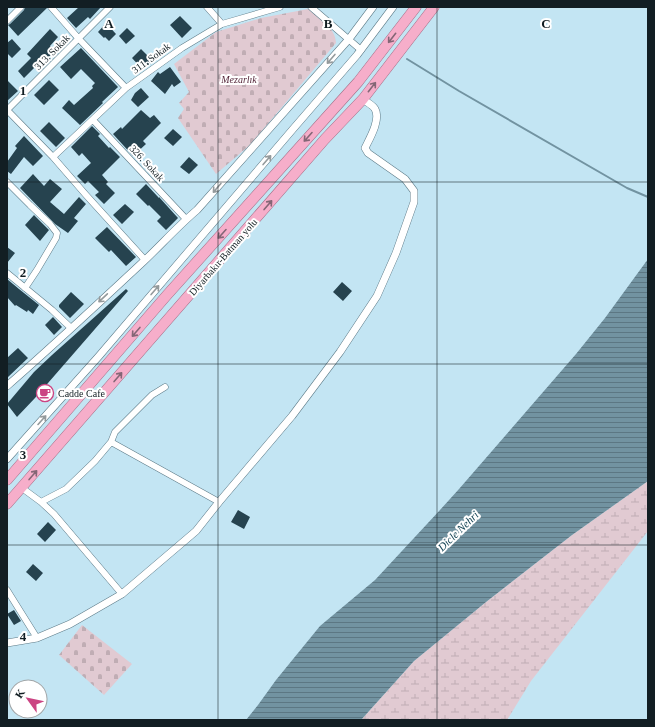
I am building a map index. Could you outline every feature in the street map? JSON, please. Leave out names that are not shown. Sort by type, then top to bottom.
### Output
[{"type":"highway","name":"Diyarbakır-Batman yolu","points":[[7,480],[162,301],[358,82],[416,7]]},
{"type":"highway","name":"Diyarbakır-Batman yolu","points":[[7,504],[320,145],[362,99],[434,7]]},
{"type":"street","points":[[7,21],[21,7]]},
{"type":"street","points":[[51,7],[126,88]]},
{"type":"street","name":"313. Sokak","points":[[7,110],[110,7]]},
{"type":"street","points":[[207,7],[222,24]]},
{"type":"street","name":"311. Sokak","points":[[53,158],[126,88],[182,48],[222,24],[280,7]]},
{"type":"street","points":[[311,7],[360,50]]},
{"type":"street","points":[[7,386],[54,345],[197,210],[348,39],[372,7]]},
{"type":"street","points":[[7,459],[99,356],[294,129],[360,50],[393,7]]},
{"type":"street","points":[[7,642],[36,638],[70,624],[122,594],[196,532],[219,502],[292,416],[340,352],[378,296],[399,246],[414,202],[414,191],[405,179],[368,153],[366,148],[372,136],[377,119],[375,109],[362,99]]},
{"type":"street","points":[[7,110],[53,158],[145,260]]},
{"type":"street","name":"326. Sokak","points":[[93,120],[186,219]]},
{"type":"street","points":[[7,182],[50,224],[57,233],[56,238],[25,288]]},
{"type":"street","points":[[7,273],[52,310],[71,328]]},
{"type":"street","points":[[41,502],[66,489],[95,461],[111,442],[115,432],[152,395],[165,387]]},
{"type":"street","points":[[111,442],[219,502]]},
{"type":"street","points":[[22,488],[54,514],[122,594]]},
{"type":"street","points":[[7,590],[36,638]]},
{"type":"green space","name":"Mezarlık","points":[[308,9],[330,28],[333,32],[336,43],[250,145],[216,174],[178,118],[184,109],[179,103],[189,92],[174,64],[216,32],[261,18]]},
{"type":"green space","points":[[648,481],[648,531],[531,681],[507,720],[361,720],[414,661],[486,602],[572,535]]},
{"type":"green space","points":[[82,625],[132,664],[104,695],[59,655]]},
{"type":"water","name":"Dicle Nehri","points":[[648,259],[648,481],[572,535],[486,602],[414,661],[361,720],[246,720],[320,626],[375,580],[459,489],[576,354],[605,318]]},
{"type":"building","points":[[25,7],[47,8],[18,36],[8,25],[24,10]]},
{"type":"building","points":[[79,7],[101,7],[90,19],[88,17],[76,28],[67,18]]},
{"type":"building","points":[[180,16],[192,28],[182,38],[170,25]]},
{"type":"building","points":[[106,23],[116,34],[109,41],[98,32]]},
{"type":"building","points":[[127,28],[135,36],[126,44],[119,36]]},
{"type":"building","points":[[50,29],[58,37],[50,46],[54,52],[39,68],[37,65],[24,78],[18,71],[31,58],[27,54]]},
{"type":"building","points":[[12,39],[21,49],[12,58],[7,53],[7,43]]},
{"type":"building","points":[[81,48],[118,87],[80,125],[62,108],[69,100],[74,105],[93,88],[92,86],[95,83],[81,69],[71,79],[60,67]]},
{"type":"building","points":[[141,49],[153,61],[143,70],[132,58]]},
{"type":"building","points":[[170,67],[181,82],[174,87],[172,84],[165,94],[151,81],[158,72],[160,74]]},
{"type":"building","points":[[7,80],[18,91],[7,101]]},
{"type":"building","points":[[49,80],[59,90],[44,105],[34,95]]},
{"type":"building","points":[[141,88],[149,97],[138,107],[131,100],[135,93]]},
{"type":"building","points":[[141,110],[150,118],[154,115],[161,123],[143,141],[146,144],[133,156],[113,134],[121,127],[122,129]]},
{"type":"building","points":[[49,122],[65,138],[56,147],[40,131]]},
{"type":"building","points":[[92,126],[100,134],[98,136],[120,157],[102,175],[108,182],[106,184],[115,193],[104,204],[95,195],[99,192],[88,181],[85,184],[77,176],[91,163],[82,153],[79,156],[71,147]]},
{"type":"building","points":[[173,129],[182,137],[173,146],[164,138]]},
{"type":"building","points":[[24,136],[43,156],[33,166],[24,157],[11,174],[7,171],[7,162],[17,148],[15,146]]},
{"type":"building","points":[[189,157],[198,165],[189,174],[180,167]]},
{"type":"building","points":[[33,174],[44,186],[50,179],[62,189],[50,202],[64,214],[79,197],[86,204],[74,218],[78,221],[68,233],[55,224],[20,188]]},
{"type":"building","points":[[146,184],[178,218],[166,230],[157,221],[161,217],[136,194]]},
{"type":"building","points":[[125,204],[134,212],[122,224],[113,215]]},
{"type":"building","points":[[34,215],[49,230],[40,241],[25,225]]},
{"type":"building","points":[[107,227],[136,257],[126,266],[111,250],[109,252],[95,238]]},
{"type":"building","points":[[7,247],[15,253],[7,263]]},
{"type":"building","points":[[7,279],[39,305],[33,314],[28,310],[27,312],[16,305],[15,306],[7,297]]},
{"type":"building","points":[[342,282],[352,291],[343,301],[333,292]]},
{"type":"building","points":[[126,289],[128,291],[17,417],[7,404],[34,372]]},
{"type":"building","points":[[71,292],[84,304],[70,318],[59,307],[59,305]]},
{"type":"building","points":[[53,317],[62,327],[54,335],[45,325]]},
{"type":"building","points":[[18,348],[28,358],[7,378],[7,358]]},
{"type":"building","points":[[238,510],[250,517],[244,529],[231,522]]},
{"type":"building","points":[[48,522],[56,530],[45,542],[37,534]]},
{"type":"building","points":[[33,564],[43,573],[36,581],[26,572]]},
{"type":"building","points":[[14,610],[21,621],[14,625],[7,614]]},
{"type":"waterway","points":[[407,59],[459,91],[627,188],[648,197]]},
{"type":"place","name":"Cadde Cafe","points":[[45,393]]}]
